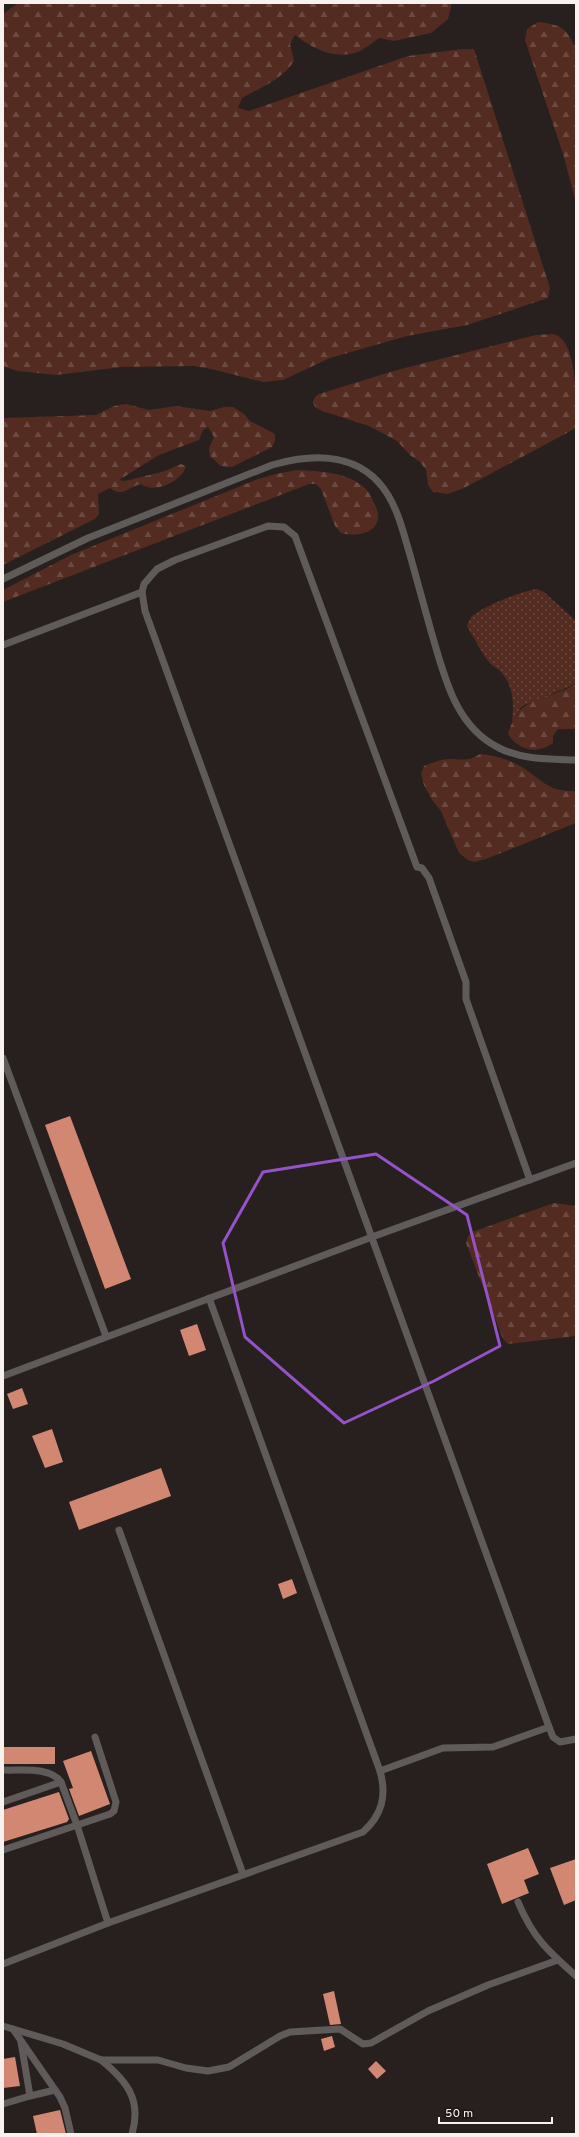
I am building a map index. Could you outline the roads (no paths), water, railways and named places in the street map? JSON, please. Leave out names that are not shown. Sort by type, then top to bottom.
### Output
[{"type":"lane","points":[[3,579],[88,538],[272,465],[296,458],[313,456],[335,459],[366,472],[388,494],[397,512],[405,537],[444,678],[457,706],[468,722],[481,735],[498,747],[521,756],[576,760]]},
{"type":"lane","points":[[530,1180],[466,999],[466,982],[429,878],[422,868],[417,867],[295,536],[284,527],[278,525],[268,526],[175,560],[157,569],[144,584],[142,592],[145,611],[553,1738],[560,1742],[576,1739]]},
{"type":"lane","points":[[3,645],[142,592]]},
{"type":"lane","points":[[3,1058],[106,1336]]},
{"type":"lane","points":[[3,1376],[372,1237],[576,1163]]},
{"type":"lane","points":[[3,1964],[108,1923],[363,1832],[374,1822],[380,1810],[383,1781],[380,1771],[209,1298]]},
{"type":"lane","points":[[119,1530],[243,1874]]},
{"type":"lane","points":[[380,1771],[443,1748],[493,1747],[549,1727]]},
{"type":"lane","points":[[3,1850],[110,1814],[116,1807],[95,1737]]},
{"type":"lane","points":[[3,1770],[49,1773],[57,1777],[61,1782],[77,1825],[108,1923]]},
{"type":"lane","points":[[3,1802],[61,1782]]},
{"type":"lane","points":[[518,1902],[526,1920],[539,1942],[576,1976]]},
{"type":"lane","points":[[101,2060],[158,2060],[194,2070],[220,2069],[239,2062],[280,2036],[305,2030],[340,2029],[363,2044],[371,2043],[428,2011],[488,1985],[558,1960]]},
{"type":"lane","points":[[3,2026],[63,2044],[101,2060],[120,2078],[133,2096],[136,2112],[132,2134]]},
{"type":"lane","points":[[13,2029],[55,2090],[65,2108],[71,2134]]},
{"type":"lane","points":[[21,2040],[30,2096]]},
{"type":"lane","points":[[3,2104],[55,2090]]}]
